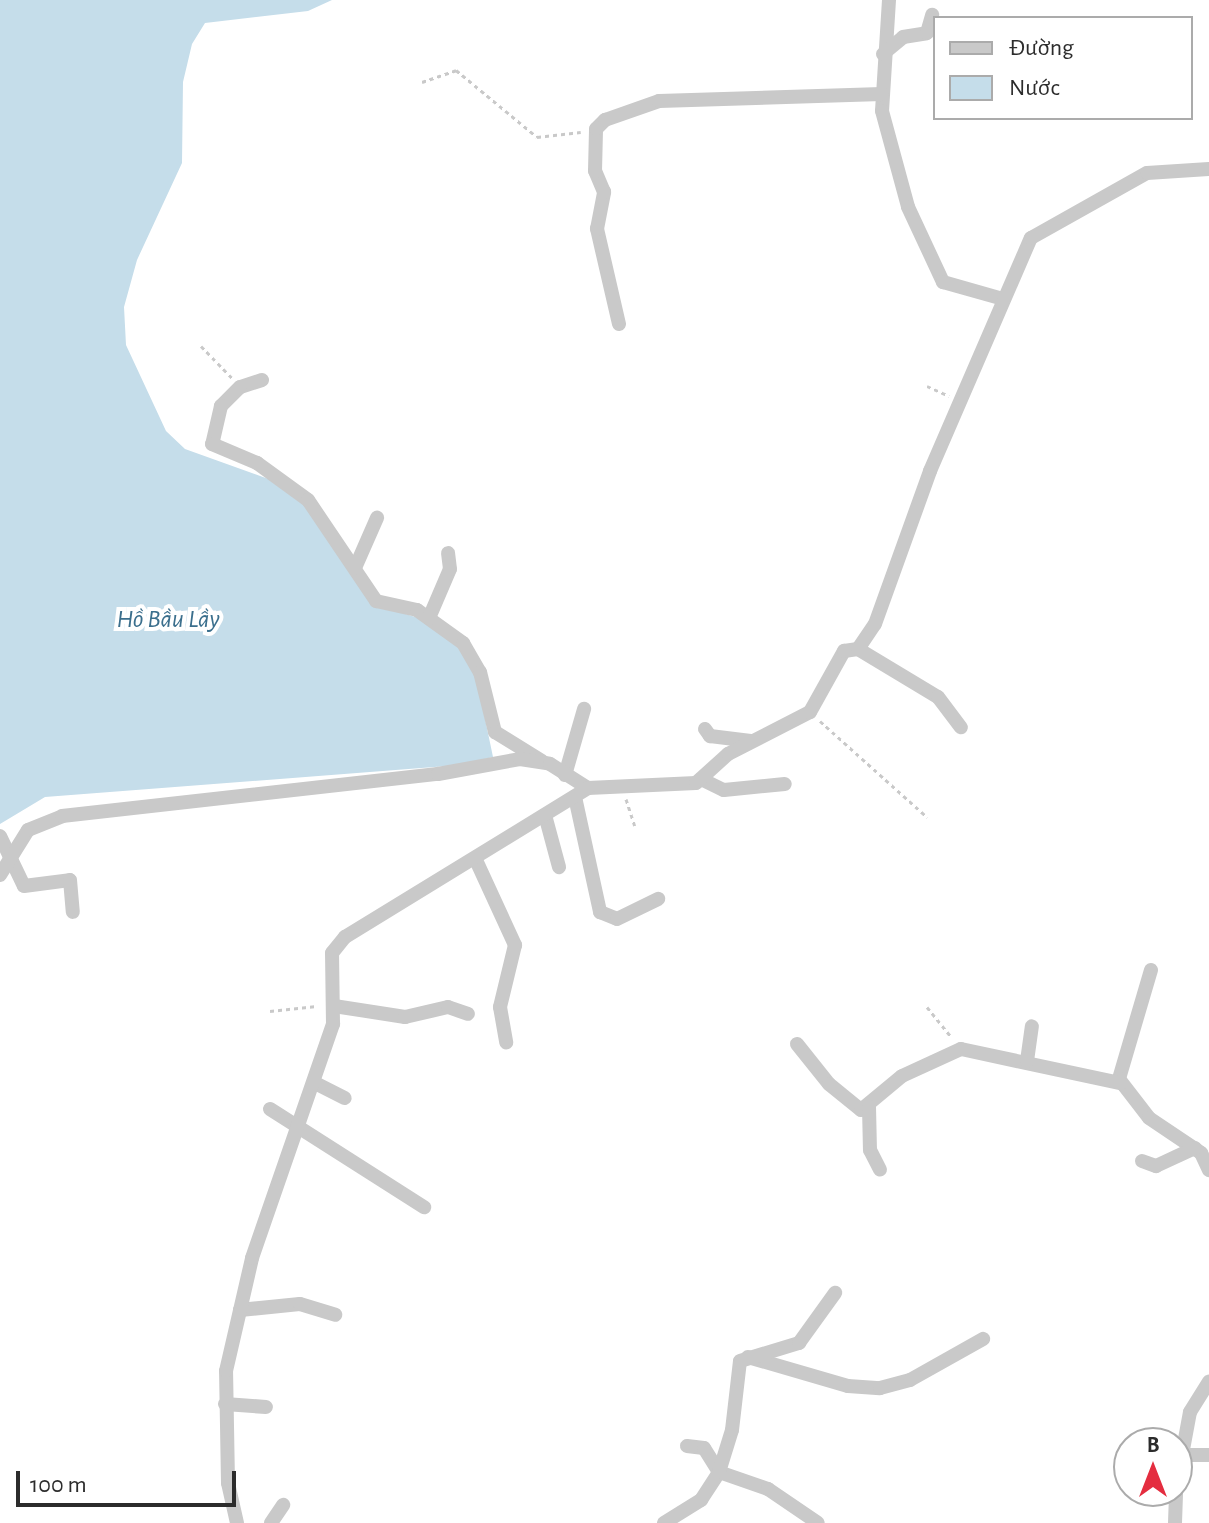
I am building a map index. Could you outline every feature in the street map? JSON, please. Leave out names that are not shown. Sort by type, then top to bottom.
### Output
[{"type":"street","points":[[889,0],[882,94],[895,166],[935,270],[956,289],[1003,299]]},
{"type":"street","points":[[883,54],[903,37],[927,33],[932,15]]},
{"type":"street","points":[[619,324],[597,229],[604,192],[595,171],[596,129],[605,120],[659,101],[882,94]]},
{"type":"street","points":[[858,649],[889,597],[930,471],[963,403],[1018,258],[1047,227],[1147,173],[1209,169]]},
{"type":"street","points":[[262,380],[240,387],[221,406],[212,444],[257,463],[308,500],[376,601],[429,618],[474,659],[495,732],[588,788],[685,787],[701,779],[751,741],[810,712],[844,651],[858,649],[938,697],[961,727]]},
{"type":"street","points":[[355,568],[377,518]]},
{"type":"street","points":[[429,618],[450,569],[448,553]]},
{"type":"street","points":[[565,775],[584,709]]},
{"type":"street","points":[[705,729],[710,736],[751,741]]},
{"type":"street","points":[[0,875],[28,830],[62,816],[542,761]]},
{"type":"street","points":[[701,779],[724,790],[785,784]]},
{"type":"street","points":[[237,1523],[228,1483],[225,1404],[240,1310],[300,1126],[317,1084],[334,1006],[331,964],[337,946],[588,788]]},
{"type":"street","points":[[575,797],[600,912],[617,919],[658,899]]},
{"type":"street","points":[[545,815],[559,867]]},
{"type":"street","points":[[0,836],[12,853],[24,886],[70,880],[73,912]]},
{"type":"street","points":[[475,858],[515,945],[500,1007],[506,1042]]},
{"type":"street","points":[[1120,1083],[1151,970]]},
{"type":"street","points":[[334,1006],[405,1017],[448,1007],[468,1014]]},
{"type":"street","points":[[1027,1061],[1032,1026]]},
{"type":"street","points":[[797,1044],[829,1084],[857,1108],[869,1107],[902,1076],[961,1049],[1120,1083],[1149,1118],[1195,1148],[1209,1170]]},
{"type":"street","points":[[317,1084],[345,1098]]},
{"type":"street","points":[[869,1107],[870,1150],[880,1170]]},
{"type":"street","points":[[270,1109],[424,1207]]},
{"type":"street","points":[[1142,1161],[1156,1166],[1195,1148]]},
{"type":"street","points":[[664,1523],[701,1500],[719,1472],[732,1430],[735,1369],[748,1357],[799,1343],[835,1293]]},
{"type":"street","points":[[240,1310],[300,1304],[335,1315]]},
{"type":"street","points":[[748,1357],[848,1386],[880,1388],[910,1380],[983,1339]]},
{"type":"street","points":[[1187,1427],[1190,1412],[1209,1381]]},
{"type":"street","points":[[225,1404],[266,1407]]},
{"type":"street","points":[[687,1446],[704,1448],[719,1472],[768,1489],[818,1523]]},
{"type":"street","points":[[271,1523],[283,1505]]},
{"type":"path","points":[[422,82],[440,70],[462,72],[543,139],[596,129]]},
{"type":"path","points":[[201,346],[240,387]]},
{"type":"path","points":[[927,386],[963,403]]},
{"type":"path","points":[[810,712],[927,817]]},
{"type":"path","points":[[622,788],[635,826]]},
{"type":"path","points":[[270,1011],[334,1006]]},
{"type":"path","points":[[927,1007],[961,1049]]},
{"type":"water","name":"Hồ Bầu Lầy","points":[[0,0],[332,0],[308,11],[205,23],[192,44],[183,82],[182,163],[137,260],[124,307],[126,345],[166,431],[185,449],[274,481],[310,510],[377,605],[428,621],[473,661],[493,757],[460,765],[45,797],[0,824]]}]
